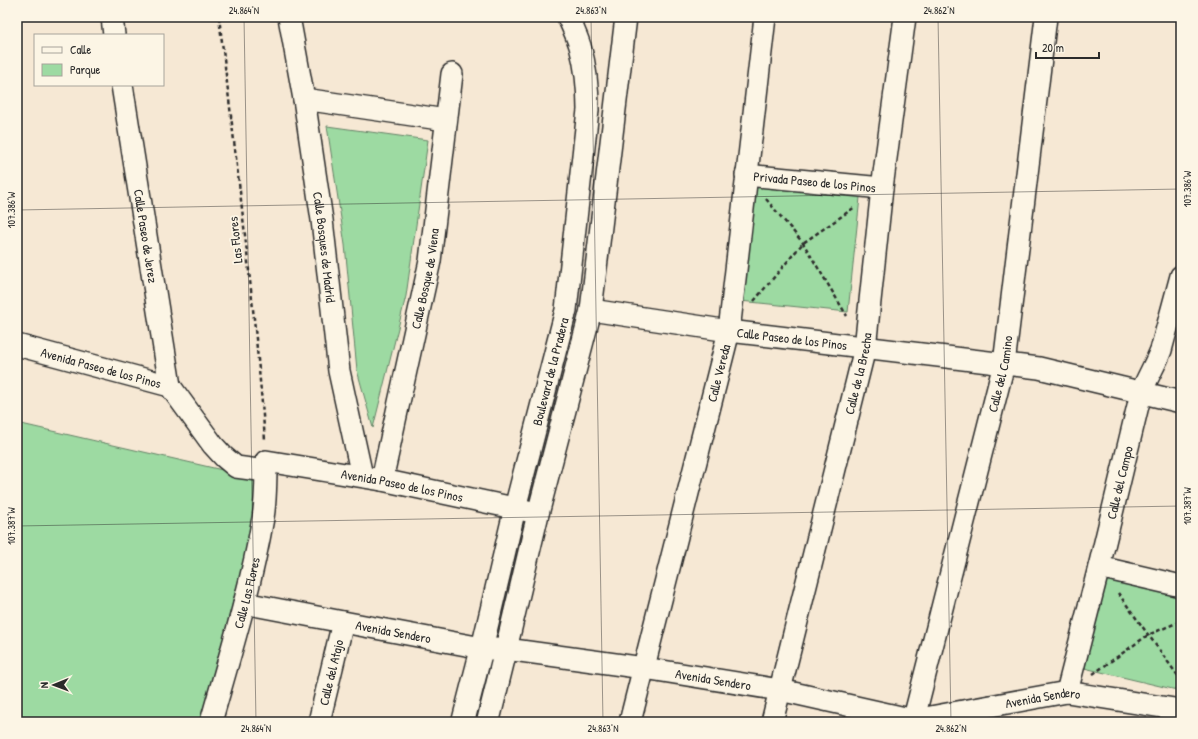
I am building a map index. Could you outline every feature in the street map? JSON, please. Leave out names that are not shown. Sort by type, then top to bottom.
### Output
[{"type":"street","points":[[112,17],[114,34]]},
{"type":"street","name":"Calle Bosques de Madrid","points":[[290,17],[322,220],[339,371],[362,476]]},
{"type":"street","name":"Boulevard de la Pradera","points":[[463,722],[515,508],[566,310],[588,98],[585,69],[579,44],[568,17]]},
{"type":"street","name":"Boulevard de la Pradera","points":[[488,722],[538,514],[591,310],[626,17]]},
{"type":"street","name":"Calle Vereda","points":[[630,722],[729,331],[765,17]]},
{"type":"street","name":"Calle de la Brecha","points":[[772,722],[865,348],[882,188],[905,17]]},
{"type":"street","name":"Calle del Camino","points":[[914,721],[1004,364],[1046,17]]},
{"type":"street","name":"Calle Bosque de Viena","points":[[382,480],[430,261],[452,74]]},
{"type":"street","name":"Calle Paseo de Jerez","points":[[122,86],[170,386]]},
{"type":"street","points":[[304,99],[446,120]]},
{"type":"street","name":"Privada Paseo de los Pinos","points":[[746,175],[882,188]]},
{"type":"street","name":"Calle del Campo","points":[[1067,692],[1141,393],[1147,377],[1157,361],[1161,350],[1181,276]]},
{"type":"street","name":"Calle Paseo de los Pinos","points":[[591,310],[729,331],[1039,368],[1181,402]]},
{"type":"street","name":"Avenida Paseo de los Pinos","points":[[17,345],[170,386],[213,445],[236,467],[266,466],[362,476],[538,514]]},
{"type":"street","name":"Calle Las Flores","points":[[212,722],[244,603],[263,517],[266,466]]},
{"type":"street","points":[[1099,567],[1181,586]]},
{"type":"street","name":"Avenida Sendero","points":[[244,603],[482,648],[506,649],[644,668],[780,690],[914,721],[1067,692],[1181,710]]},
{"type":"street","name":"Calle del Atajo","points":[[319,722],[343,622]]},
{"type":"path","name":"Las Flores","points":[[219,17],[245,235],[261,387],[266,466]]},
{"type":"path","points":[[746,175],[803,243],[865,348]]},
{"type":"path","points":[[754,302],[803,243],[882,188]]},
{"type":"path","points":[[1099,567],[1181,680]]},
{"type":"path","points":[[1067,692],[1148,635],[1181,621]]},
{"type":"green space","points":[[327,126],[428,140],[406,296],[373,428],[357,370],[345,245]]},
{"type":"green space","points":[[752,176],[861,188],[848,312],[740,301]]},
{"type":"green space","points":[[17,423],[266,480],[209,722],[17,722]]},
{"type":"green space","points":[[1101,578],[1181,597],[1181,691],[1080,667]]}]
